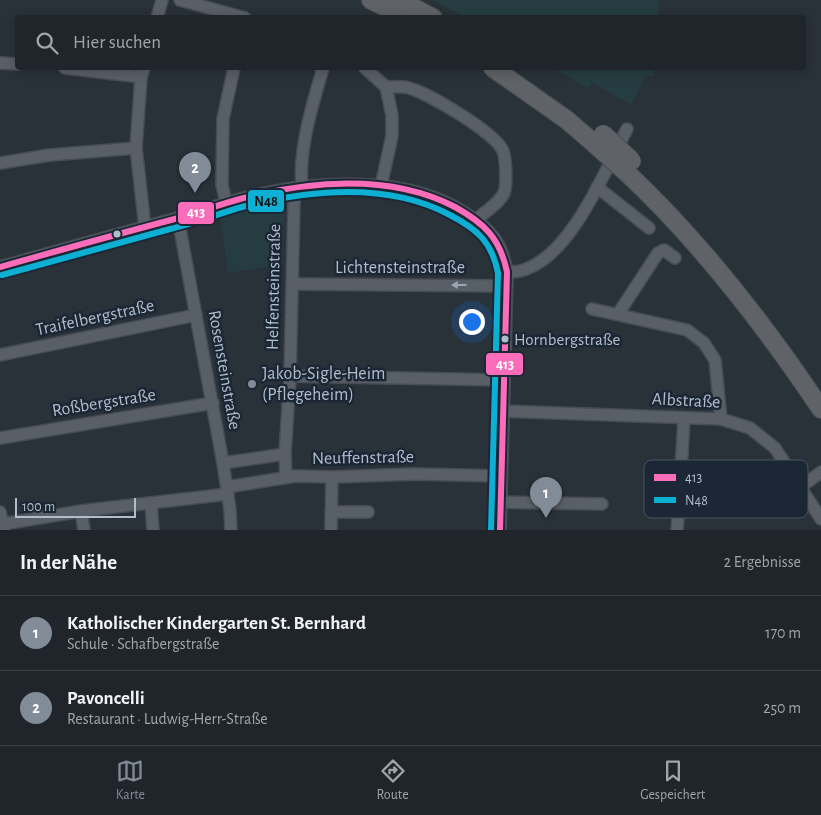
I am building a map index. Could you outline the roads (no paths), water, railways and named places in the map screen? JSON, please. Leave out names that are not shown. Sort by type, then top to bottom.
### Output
[{"type":"highway","points":[[371,0],[403,15]]},
{"type":"highway","points":[[399,0],[427,15]]},
{"type":"highway","points":[[496,70],[567,120],[600,140]]},
{"type":"highway","points":[[518,70],[574,110],[600,140],[684,213],[768,314],[821,389]]},
{"type":"highway","points":[[629,166],[711,260],[759,322],[821,409]]},
{"type":"street","points":[[158,15],[162,0]]},
{"type":"street","points":[[180,0],[234,15]]},
{"type":"street","points":[[0,63],[15,64]]},
{"type":"street","points":[[104,70],[142,72],[136,148],[145,227]]},
{"type":"street","points":[[226,202],[222,185],[223,118],[234,70]]},
{"type":"street","name":"Helfensteinstraße","points":[[286,477],[285,454],[290,376],[294,199],[309,121],[322,70]]},
{"type":"street","points":[[367,70],[386,87],[392,115],[392,136],[381,186]]},
{"type":"street","points":[[386,87],[407,87],[425,93],[475,125],[498,144],[503,151],[505,160],[504,192],[476,220]]},
{"type":"street","points":[[507,272],[526,269],[548,256],[575,225],[627,129]]},
{"type":"street","points":[[0,163],[50,155],[136,148]]},
{"type":"street","points":[[0,267],[178,218],[226,202],[297,188],[331,184],[381,186],[418,193],[460,209],[489,231],[498,243],[507,272],[500,530]]},
{"type":"street","points":[[597,187],[649,228]]},
{"type":"street","name":"Rosensteinstraße","points":[[178,218],[228,491],[230,530]]},
{"type":"street","points":[[618,314],[658,253],[664,250],[675,258]]},
{"type":"street","name":"Lichtensteinstraße","points":[[292,284],[507,286]]},
{"type":"street","points":[[592,309],[687,330],[704,343],[715,360],[722,419]]},
{"type":"street","name":"Traifelbergstraße","points":[[0,355],[196,315]]},
{"type":"street","points":[[290,376],[504,380]]},
{"type":"street","name":"Roßbergstraße","points":[[0,438],[213,403]]},
{"type":"street","name":"Albstraße","points":[[504,411],[722,419],[750,428],[768,440],[783,460]]},
{"type":"street","points":[[682,460],[684,418]]},
{"type":"street","points":[[223,463],[285,454]]},
{"type":"street","points":[[808,481],[821,472]]},
{"type":"street","name":"Neuffenstraße","points":[[2,522],[228,491],[286,477],[414,474],[501,476]]},
{"type":"street","points":[[331,530],[332,477]]},
{"type":"street","name":"Albstraße","points":[[808,499],[821,519]]},
{"type":"street","points":[[500,502],[602,504]]},
{"type":"street","points":[[151,503],[153,530]]},
{"type":"street","points":[[80,511],[84,530]]},
{"type":"street","points":[[332,512],[368,512]]},
{"type":"place","name":"Pavoncelli","points":[[195,193]]},
{"type":"place","name":"Hornbergstraße","points":[[505,339]]},
{"type":"place","name":"Jakob-Sigle-Heim (Pflegeheim)","points":[[252,384]]},
{"type":"place","name":"Katholischer Kindergarten St. Bernhard","points":[[546,518]]}]
